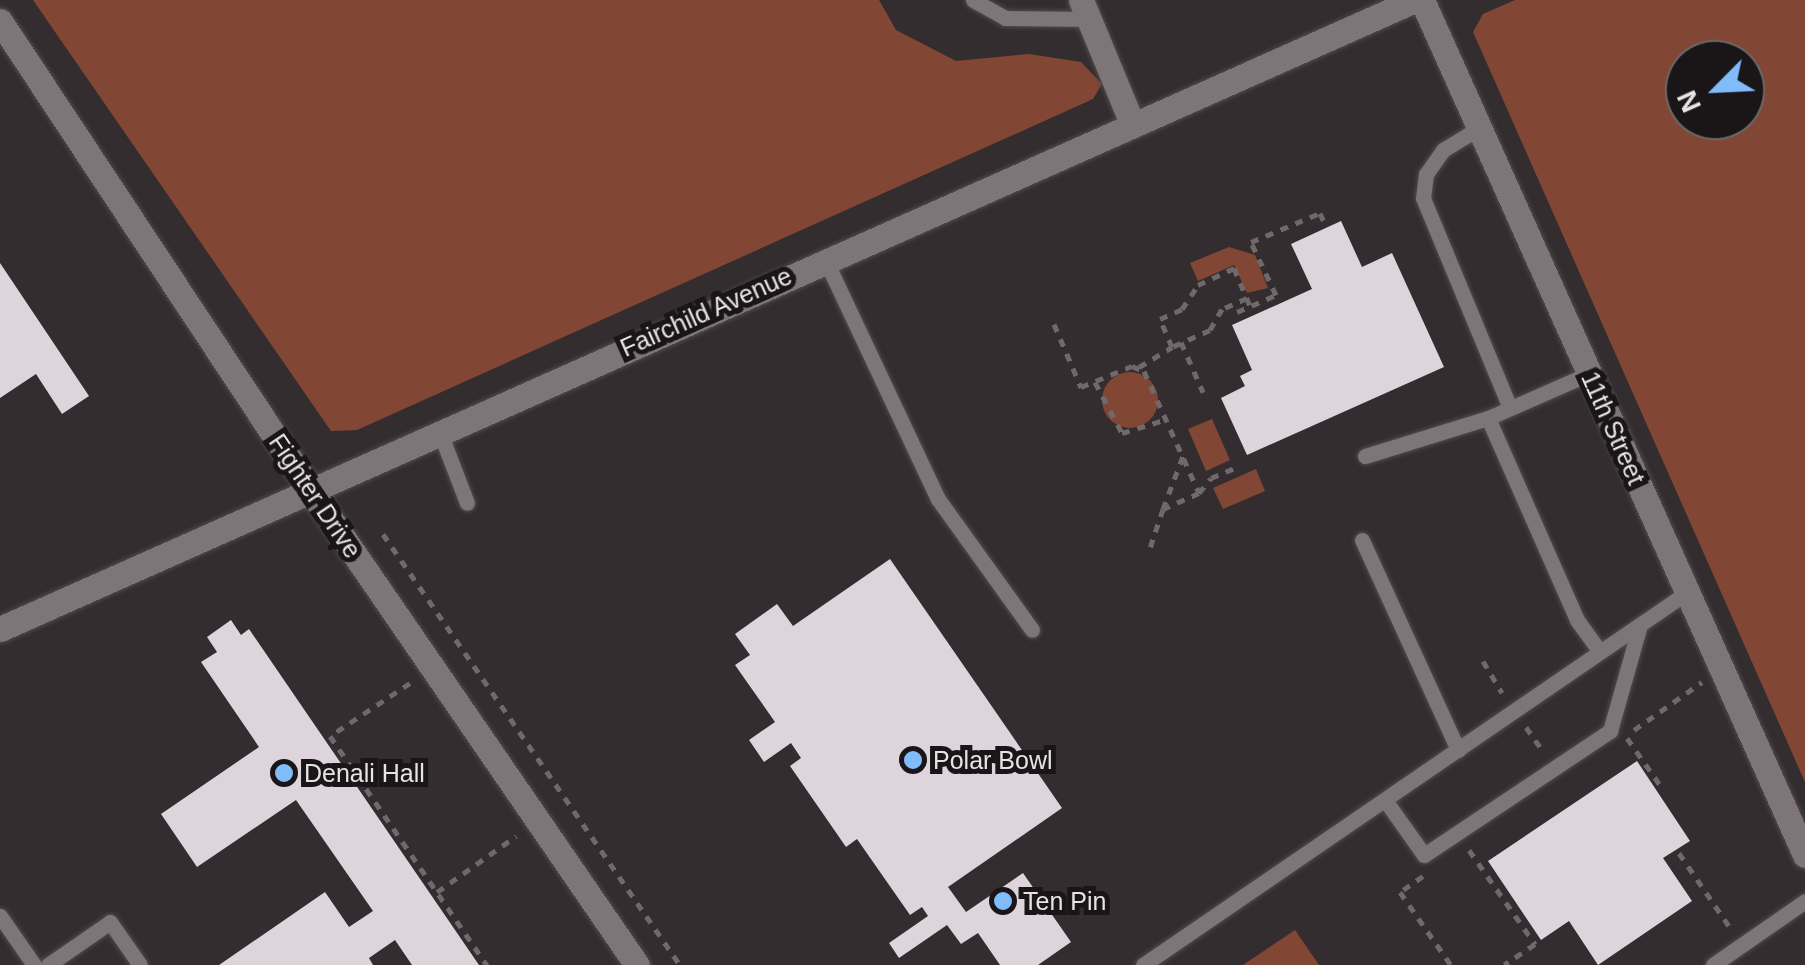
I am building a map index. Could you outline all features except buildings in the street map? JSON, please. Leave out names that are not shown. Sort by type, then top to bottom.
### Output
[{"type":"street","name":"Fairchild Avenue","points":[[0,629],[439,430],[1418,0]]},
{"type":"street","name":"11th Street","points":[[1418,0],[1805,856]]},
{"type":"street","points":[[1085,9],[1132,123]]},
{"type":"street","name":"Fighter Drive","points":[[0,22],[309,488],[638,965]]},
{"type":"lane","points":[[973,0],[1005,18],[1085,9]]},
{"type":"lane","points":[[1479,128],[1444,150],[1426,174],[1423,198],[1510,408]]},
{"type":"lane","points":[[825,259],[938,498],[1032,630]]},
{"type":"lane","points":[[1364,456],[1488,418],[1588,374]]},
{"type":"lane","points":[[1488,418],[1577,620],[1600,652]]},
{"type":"lane","points":[[439,430],[468,503]]},
{"type":"lane","points":[[1362,540],[1458,750]]},
{"type":"lane","points":[[1143,965],[1686,593]]},
{"type":"lane","points":[[1385,800],[1424,856],[1610,731],[1640,625]]},
{"type":"lane","points":[[1714,965],[1805,902]]},
{"type":"lane","points":[[0,916],[34,965]]},
{"type":"lane","points":[[48,965],[110,922],[140,965]]},
{"type":"path","points":[[1236,303],[1238,312],[1276,295],[1252,242],[1320,213],[1324,222]]},
{"type":"path","points":[[1288,226],[1292,235]]},
{"type":"path","points":[[1172,346],[1160,319],[1182,309],[1198,284],[1234,268],[1250,306]]},
{"type":"path","points":[[1054,324],[1082,387],[1139,368],[1172,346],[1210,330],[1222,309],[1247,298]]},
{"type":"path","points":[[1181,342],[1203,392]]},
{"type":"path","points":[[1139,368],[1200,493]]},
{"type":"path","points":[[1094,382],[1122,433],[1167,419]]},
{"type":"path","points":[[1148,554],[1183,456]]},
{"type":"path","points":[[1200,493],[1212,478],[1235,468]]},
{"type":"path","points":[[1164,509],[1210,489]]},
{"type":"path","points":[[383,534],[680,965]]},
{"type":"path","points":[[1610,747],[1721,669]]},
{"type":"path","points":[[410,683],[330,736],[486,965]]},
{"type":"path","points":[[1626,736],[1660,785]]},
{"type":"path","points":[[1453,855],[1482,835]]},
{"type":"path","points":[[436,892],[516,836]]},
{"type":"path","points":[[1466,846],[1534,944],[1504,965]]},
{"type":"path","points":[[1679,853],[1742,946]]},
{"type":"path","points":[[1426,874],[1400,892],[1451,965]]},
{"type":"shaded area","points":[[33,0],[879,0],[896,30],[956,61],[1029,54],[1081,62],[1102,84],[1093,99],[357,430],[331,431]]},
{"type":"shaded area","points":[[1515,0],[1805,0],[1805,782],[1473,32],[1483,14]]},
{"type":"shaded area","points":[[1229,247],[1255,255],[1268,288],[1247,293],[1234,265],[1198,281],[1190,263]]},
{"type":"shaded area","points":[[1130,372],[1150,380],[1158,400],[1150,420],[1130,428],[1110,420],[1102,400],[1110,380]]},
{"type":"shaded area","points":[[1212,419],[1230,460],[1206,471],[1188,429]]},
{"type":"shaded area","points":[[1256,469],[1265,491],[1223,509],[1213,488]]},
{"type":"shaded area","points":[[1295,930],[1319,965],[1243,965]]},
{"type":"place","name":"Polar Bowl","points":[[913,760]]},
{"type":"place","name":"Denali Hall","points":[[284,773]]},
{"type":"place","name":"Ten Pin","points":[[1003,901]]}]
